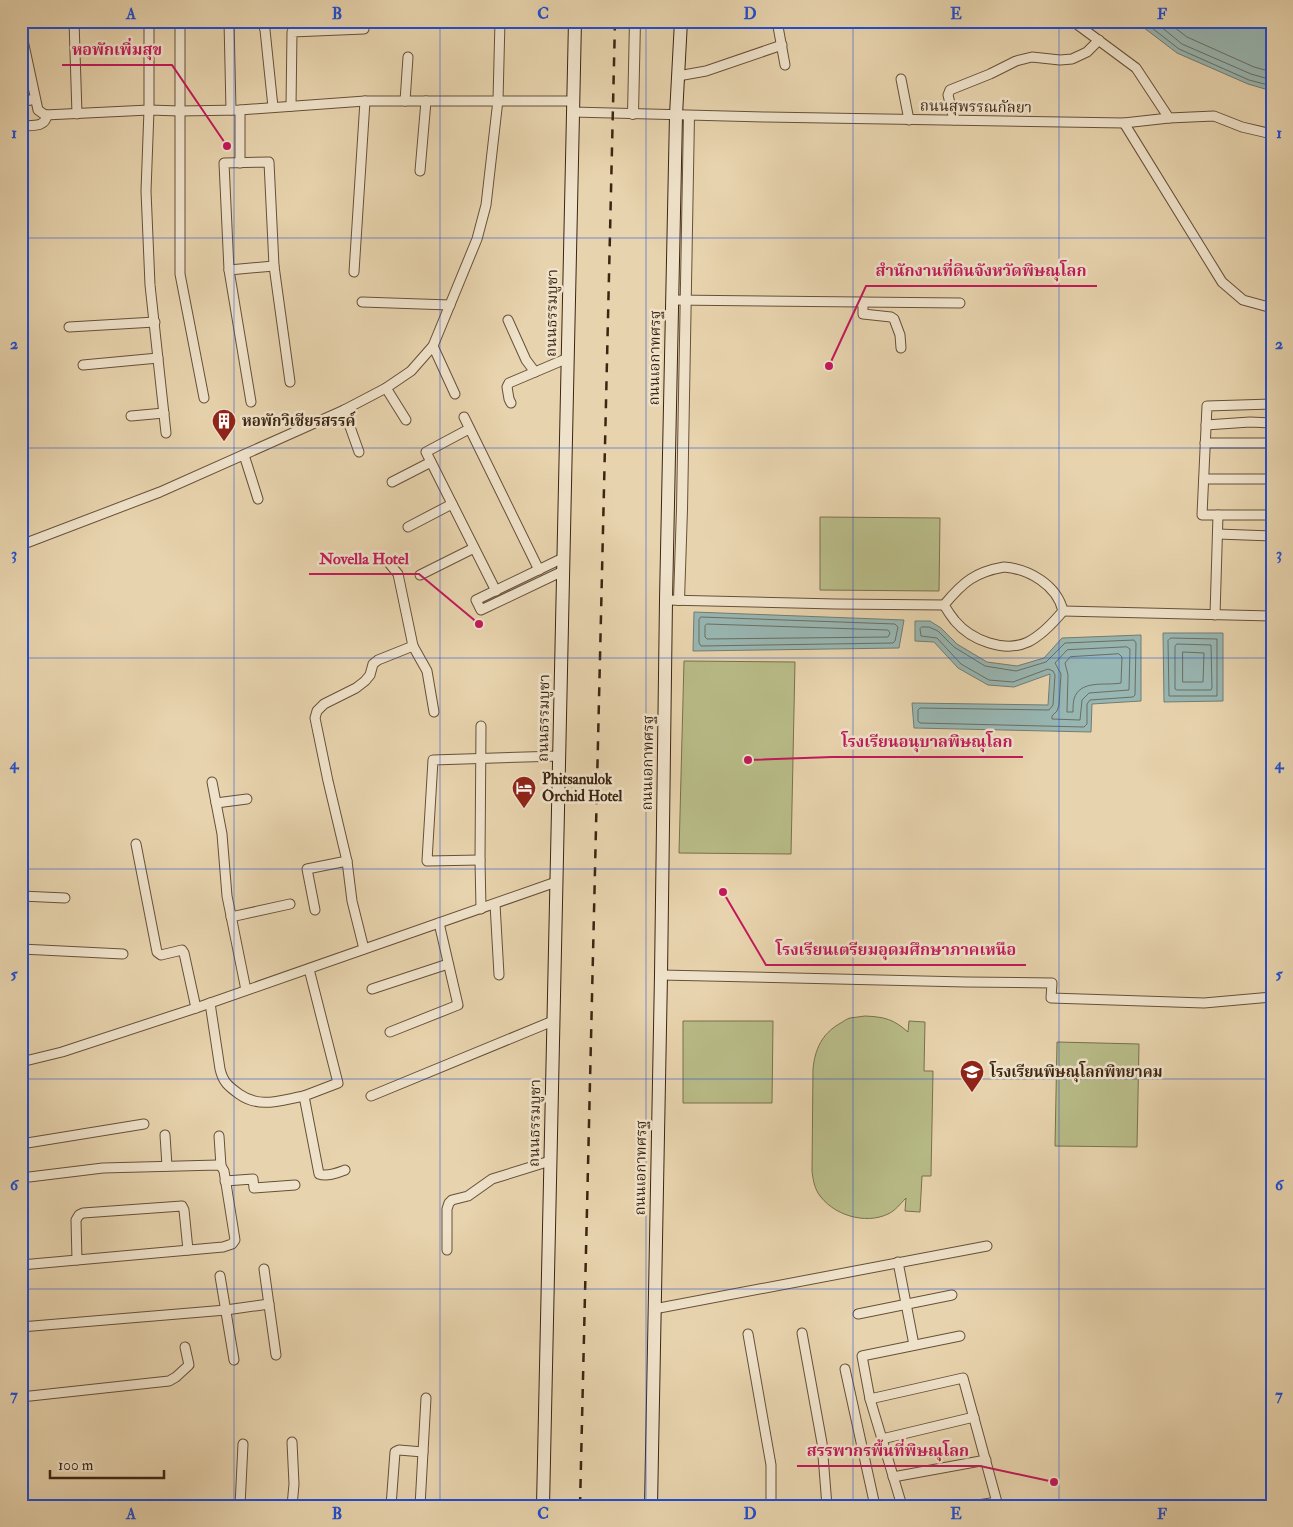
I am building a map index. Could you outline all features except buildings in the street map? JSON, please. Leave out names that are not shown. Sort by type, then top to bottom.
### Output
[{"type":"main road","name":"ถนนธรรมบูชา","points":[[543,1506],[575,21]]},
{"type":"main road","name":"ถนนเอกาทศรฐ","points":[[651,1506],[661,975],[672,600],[672,300],[683,115],[678,76],[681,21]]},
{"type":"street","points":[[74,21],[77,114]]},
{"type":"street","points":[[149,21],[149,110],[146,191],[150,285],[155,322],[160,393],[166,433]]},
{"type":"street","points":[[229,21],[240,163]]},
{"type":"street","points":[[262,21],[265,30],[272,107]]},
{"type":"street","points":[[21,545],[160,492],[244,455],[344,410],[386,388],[412,371],[433,346],[477,239],[486,206],[498,100],[500,21]]},
{"type":"street","points":[[633,114],[635,21]]},
{"type":"street","points":[[776,21],[785,65]]},
{"type":"street","points":[[1075,21],[1136,68],[1169,118]]},
{"type":"street","points":[[180,22],[180,274],[204,398]]},
{"type":"street","points":[[291,106],[292,32],[364,29]]},
{"type":"street","points":[[21,31],[38,110],[42,114],[47,115],[46,121],[42,124],[21,126]]},
{"type":"street","points":[[954,120],[948,94],[950,90],[1016,61],[1032,57],[1060,60],[1072,59],[1087,52],[1099,40]]},
{"type":"street","points":[[678,76],[706,71],[782,45]]},
{"type":"street","points":[[405,101],[408,57]]},
{"type":"street","points":[[901,79],[909,120]]},
{"type":"street","points":[[21,102],[35,99]]},
{"type":"street","name":"ถนนสุพรรณกัลยา","points":[[47,115],[149,110],[236,110],[365,101],[498,100],[573,106],[633,114],[1124,123],[1214,116],[1242,127],[1272,134]]},
{"type":"street","points":[[354,272],[365,101]]},
{"type":"street","points":[[420,170],[426,101]]},
{"type":"street","points":[[683,115],[686,300],[682,508],[672,600],[944,605],[959,588],[978,574],[1004,567],[1028,572],[1043,583],[1060,601],[1062,611]]},
{"type":"street","points":[[1124,123],[1222,282],[1243,300],[1272,308]]},
{"type":"street","points":[[251,402],[228,270],[224,163],[269,162],[274,266],[290,382]]},
{"type":"street","points":[[228,270],[274,266]]},
{"type":"street","points":[[672,300],[960,303]]},
{"type":"street","points":[[362,302],[450,305]]},
{"type":"street","points":[[863,302],[863,314],[894,319],[900,335],[901,348]]},
{"type":"street","points":[[508,320],[526,360],[535,372]]},
{"type":"street","points":[[69,327],[155,322]]},
{"type":"street","points":[[433,346],[455,394]]},
{"type":"street","points":[[83,365],[158,358]]},
{"type":"street","points":[[511,403],[507,385],[568,358]]},
{"type":"street","points":[[386,388],[406,420]]},
{"type":"street","points":[[1272,404],[1207,406],[1202,515],[1272,515]]},
{"type":"street","points":[[344,410],[359,452]]},
{"type":"street","points":[[131,416],[164,414]]},
{"type":"street","points":[[464,417],[539,570]]},
{"type":"street","points":[[1206,424],[1272,423]]},
{"type":"street","points":[[469,429],[426,452],[496,591]]},
{"type":"street","points":[[1205,443],[1272,443]]},
{"type":"street","points":[[244,455],[258,499]]},
{"type":"street","points":[[392,482],[431,462]]},
{"type":"street","points":[[1204,479],[1272,478]]},
{"type":"street","points":[[408,527],[452,504]]},
{"type":"street","points":[[1215,615],[1218,515]]},
{"type":"street","points":[[1218,534],[1272,536]]},
{"type":"street","points":[[420,575],[474,548]]},
{"type":"street","points":[[389,562],[398,574],[413,646],[427,672],[434,712]]},
{"type":"street","points":[[563,565],[481,610],[476,600],[539,570],[563,565]]},
{"type":"street","points":[[944,605],[955,621],[966,631],[979,639],[1002,646],[1019,645],[1027,642],[1046,630],[1062,611]]},
{"type":"street","points":[[1062,611],[1272,616]]},
{"type":"street","points":[[364,949],[352,901],[347,861],[315,718],[317,711],[324,704],[356,688],[365,681],[370,675],[373,664],[378,660],[413,646]]},
{"type":"street","points":[[481,726],[481,909]]},
{"type":"street","points":[[480,860],[427,861],[433,760],[559,756]]},
{"type":"street","points":[[212,782],[222,834],[227,896],[246,990]]},
{"type":"street","points":[[216,803],[247,799]]},
{"type":"street","points":[[136,844],[157,952],[161,955],[182,950],[196,1008]]},
{"type":"street","points":[[315,910],[306,869],[347,861]]},
{"type":"street","points":[[21,1062],[62,1052],[196,1008],[556,882]]},
{"type":"street","points":[[21,896],[65,898]]},
{"type":"street","points":[[231,917],[290,904]]},
{"type":"street","points":[[495,904],[499,975]]},
{"type":"street","points":[[390,1032],[458,1005],[440,923]]},
{"type":"street","points":[[21,949],[123,954]]},
{"type":"street","points":[[372,989],[448,964]]},
{"type":"street","points":[[210,1003],[220,1069],[222,1078],[227,1085],[245,1099],[259,1103],[270,1103],[304,1096],[338,1083],[309,969]]},
{"type":"street","points":[[661,975],[1052,983],[1051,998],[1204,1003],[1272,997]]},
{"type":"street","points":[[371,1096],[553,1021]]},
{"type":"street","points":[[304,1096],[319,1174],[321,1176],[331,1175],[345,1170]]},
{"type":"street","points":[[21,1144],[144,1124]]},
{"type":"street","points":[[165,1136],[167,1166]]},
{"type":"street","points":[[21,1265],[223,1247],[232,1244],[235,1240],[222,1166],[219,1136]]},
{"type":"street","points":[[446,1250],[446,1208],[452,1200],[468,1196],[492,1179],[550,1162]]},
{"type":"street","points":[[21,1178],[103,1168],[222,1166]]},
{"type":"street","points":[[225,1181],[253,1179],[254,1188],[295,1184]]},
{"type":"street","points":[[78,1260],[76,1220],[83,1213],[182,1206],[188,1250]]},
{"type":"street","points":[[654,1309],[987,1246]]},
{"type":"street","points":[[898,1262],[914,1345]]},
{"type":"street","points":[[264,1269],[276,1355]]},
{"type":"street","points":[[220,1276],[234,1360]]},
{"type":"street","points":[[858,1314],[952,1295]]},
{"type":"street","points":[[21,1327],[226,1310],[269,1304]]},
{"type":"street","points":[[802,1333],[822,1443],[827,1506]]},
{"type":"street","points":[[748,1334],[771,1465],[771,1506]]},
{"type":"street","points":[[902,1506],[870,1399],[862,1356],[960,1336]]},
{"type":"street","points":[[21,1396],[168,1381],[176,1377],[189,1365],[185,1347]]},
{"type":"street","points":[[845,1368],[875,1506]]},
{"type":"street","points":[[870,1399],[963,1378],[997,1504],[972,1506]]},
{"type":"street","points":[[420,1506],[426,1398]]},
{"type":"street","points":[[882,1439],[974,1417]]},
{"type":"street","points":[[292,1442],[294,1484],[292,1506]]},
{"type":"street","points":[[240,1506],[242,1444]]},
{"type":"street","points":[[391,1506],[395,1452],[399,1450],[423,1452]]},
{"type":"street","points":[[893,1477],[986,1460]]},
{"type":"green space","points":[[820,517],[940,518],[939,591],[820,590]]},
{"type":"green space","points":[[684,661],[795,662],[791,854],[679,853]]},
{"type":"green space","points":[[865,1016],[888,1020],[898,1024],[908,1032],[909,1021],[925,1022],[924,1071],[933,1071],[931,1176],[922,1176],[920,1212],[905,1211],[906,1198],[893,1211],[879,1217],[859,1218],[850,1216],[840,1212],[824,1201],[815,1185],[812,1171],[813,1069],[816,1055],[820,1043],[833,1028],[849,1018]]},
{"type":"green space","points":[[683,1021],[773,1021],[772,1103],[683,1103]]},
{"type":"green space","points":[[1057,1042],[1139,1044],[1137,1147],[1055,1146]]},
{"type":"water","points":[[1135,21],[1272,21],[1272,91],[1248,84],[1177,53]]},
{"type":"water","points":[[694,612],[904,620],[899,648],[693,651]]},
{"type":"water","points":[[915,621],[930,621],[941,628],[957,644],[987,662],[1017,666],[1044,658],[1062,638],[1141,635],[1141,701],[1092,704],[1091,732],[914,728],[912,703],[1048,705],[1050,674],[1014,687],[988,685],[958,668],[934,642],[915,641]]},
{"type":"water","points":[[1163,633],[1223,633],[1223,701],[1164,702]]},
{"type":"railway","points":[[580,1506],[615,21]]},
{"type":"place","name":"หอพักเพิ่มสุข","points":[[227,146]]},
{"type":"place","name":"สำนักงานที่ดินจังหวัดพิษณุโลก","points":[[829,366]]},
{"type":"place","name":"หอพักวิเชียรสรรค์","points":[[224,442]]},
{"type":"place","name":"Novella Hotel","points":[[479,624]]},
{"type":"place","name":"โรงเรียนอนุบาลพิษณุโลก","points":[[748,760]]},
{"type":"place","name":"Phitsanulok Orchid Hotel","points":[[524,809]]},
{"type":"place","name":"โรงเรียนเตรียมอุดมศึกษาภาคเหนือ","points":[[723,892]]},
{"type":"place","name":"โรงเรียนพิษณุโลกพิทยาคม","points":[[972,1093]]},
{"type":"place","name":"สรรพากรพื้นที่พิษณุโลก","points":[[1054,1482]]}]
